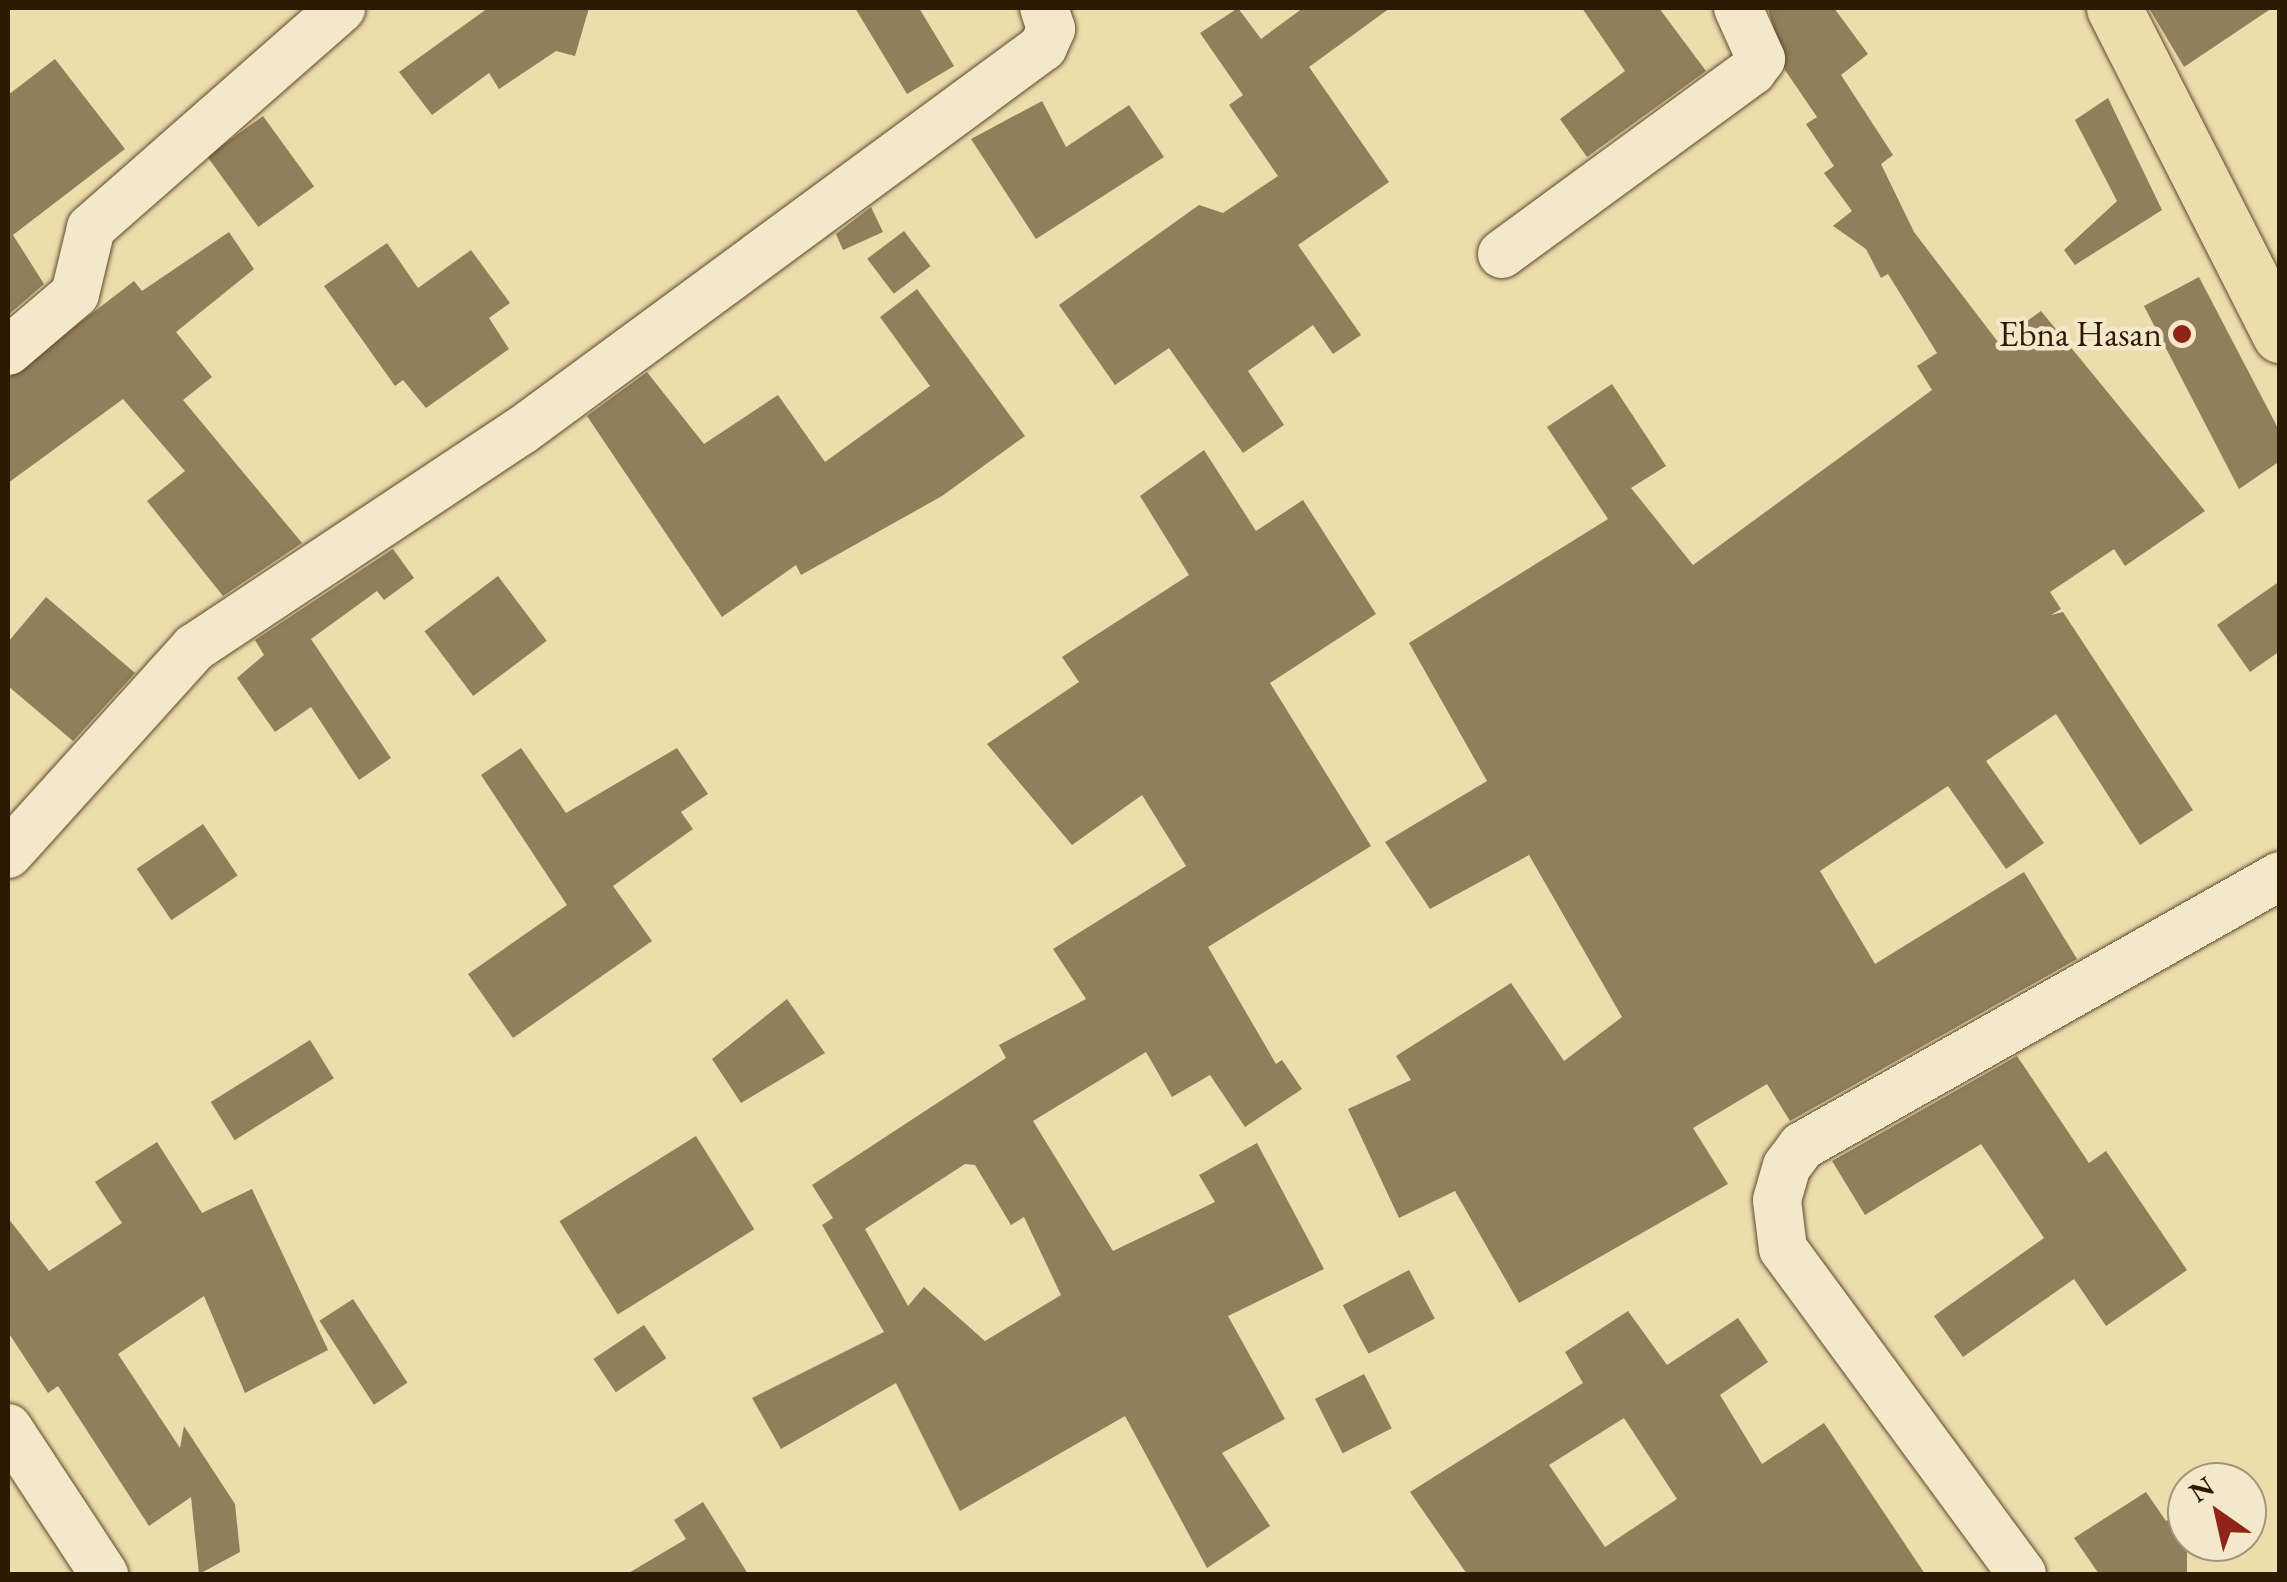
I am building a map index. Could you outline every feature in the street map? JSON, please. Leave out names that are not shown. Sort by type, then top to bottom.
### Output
[{"type":"main road","points":[[2114,8],[2280,335]]},
{"type":"street","points":[[8,351],[75,294],[91,228],[341,8]]},
{"type":"street","points":[[8,854],[194,648],[520,431],[1043,47],[1051,28],[1044,8]]},
{"type":"street","points":[[1502,254],[1752,71],[1761,59],[1738,8]]},
{"type":"street","points":[[2022,1574],[1782,1249],[1777,1200],[1788,1166],[1802,1146],[2280,876]]},
{"type":"street","points":[[8,1428],[104,1574]]},
{"type":"building","points":[[488,8],[589,8],[575,56],[556,51],[499,89],[489,73],[432,115],[399,72]]},
{"type":"building","points":[[855,8],[919,8],[954,66],[907,94]]},
{"type":"building","points":[[1238,8],[1261,39],[1303,8],[1390,8],[1309,67],[1389,182],[1298,245],[1361,335],[1333,354],[1313,325],[1248,371],[1284,425],[1243,453],[1169,348],[1115,385],[1059,305],[1199,205],[1223,213],[1278,176],[1229,105],[1243,95],[1200,33]]},
{"type":"building","points":[[1582,8],[1659,8],[1706,71],[1587,157],[1560,119],[1625,71]]},
{"type":"building","points":[[1768,8],[1834,8],[1868,54],[1841,75],[1893,155],[1881,164],[1914,232],[1998,342],[2041,311],[2205,511],[2125,566],[2114,549],[2050,592],[2061,609],[2051,615],[2063,612],[2193,810],[2140,845],[2056,714],[1986,761],[2044,843],[2006,869],[1948,786],[1820,871],[1875,964],[2024,872],[2077,959],[1790,1121],[1767,1084],[1693,1128],[1728,1184],[1519,1303],[1455,1191],[1399,1218],[1348,1109],[1411,1080],[1396,1056],[1511,983],[1564,1061],[1622,1017],[1529,855],[1430,909],[1385,842],[1487,781],[1409,643],[1608,519],[1547,427],[1612,384],[1666,466],[1631,488],[1693,565],[1932,390],[1917,366],[1937,353],[1888,274],[1881,278],[1866,249],[1833,226],[1852,211],[1824,173],[1834,166],[1806,124],[1817,117],[1785,70]]},
{"type":"building","points":[[2149,8],[2272,8],[2184,67]]},
{"type":"building","points":[[55,59],[125,149],[13,235],[44,284],[8,315],[8,95]]},
{"type":"building","points":[[2108,98],[2162,210],[2075,265],[2064,250],[2117,201],[2075,120]]},
{"type":"building","points":[[1042,101],[1066,147],[1129,105],[1164,157],[1036,239],[971,139]]},
{"type":"building","points":[[263,116],[314,186],[258,227],[207,157]]},
{"type":"building","points":[[871,207],[883,232],[843,250],[836,234]]},
{"type":"building","points":[[904,231],[930,266],[894,294],[867,259]]},
{"type":"building","points":[[229,232],[254,269],[176,332],[212,377],[183,400],[302,543],[223,596],[147,501],[185,471],[123,399],[8,483],[8,378],[134,281],[142,291]]},
{"type":"building","points":[[387,243],[418,288],[471,250],[510,303],[489,318],[509,349],[426,408],[403,380],[395,386],[324,286]]},
{"type":"building","points":[[2199,277],[2280,432],[2280,461],[2239,489],[2144,306]]},
{"type":"building","points":[[917,289],[1025,436],[942,496],[801,575],[796,565],[722,617],[587,416],[647,372],[704,444],[778,395],[825,462],[930,386],[880,317]]},
{"type":"building","points":[[1204,450],[1256,531],[1303,500],[1376,614],[1270,683],[1371,846],[1208,947],[1276,1064],[1282,1060],[1302,1089],[1245,1127],[1210,1075],[1172,1097],[1146,1052],[1033,1121],[1113,1251],[1215,1202],[1199,1175],[1257,1143],[1324,1269],[1228,1316],[1285,1419],[1222,1453],[1270,1526],[1207,1568],[1125,1416],[960,1511],[896,1383],[781,1449],[752,1398],[884,1332],[822,1225],[833,1218],[812,1185],[1006,1058],[999,1045],[1086,999],[1053,949],[1186,866],[1142,795],[1072,845],[987,744],[1079,682],[1062,657],[1189,575],[1140,496]],"holes":[[[965,1164],[975,1165],[1011,1225],[1024,1217],[1061,1295],[985,1341],[924,1287],[908,1306],[865,1229]]]},
{"type":"building","points":[[393,549],[414,578],[384,600],[377,591],[311,639],[391,758],[359,780],[311,707],[275,732],[237,678],[264,655],[255,640]]},
{"type":"building","points":[[498,576],[547,641],[473,696],[425,631]]},
{"type":"building","points":[[2280,581],[2280,651],[2250,672],[2217,625]]},
{"type":"building","points":[[46,597],[135,673],[73,741],[8,686],[8,642]]},
{"type":"building","points":[[521,748],[566,813],[677,748],[708,794],[681,812],[693,829],[613,886],[652,941],[513,1038],[468,974],[567,905],[481,775]]},
{"type":"building","points":[[203,824],[238,875],[171,920],[137,869]]},
{"type":"building","points":[[787,999],[825,1053],[741,1103],[712,1059]]},
{"type":"building","points":[[310,1040],[334,1078],[235,1140],[211,1102]]},
{"type":"building","points":[[2017,1056],[2089,1163],[2106,1151],[2187,1270],[2106,1326],[2074,1279],[1963,1357],[1934,1316],[2044,1238],[1981,1144],[1865,1215],[1832,1161]]},
{"type":"building","points":[[696,1136],[754,1229],[618,1315],[559,1221]]},
{"type":"building","points":[[157,1142],[202,1213],[252,1189],[328,1350],[245,1393],[204,1296],[118,1354],[180,1448],[184,1426],[235,1504],[240,1552],[199,1574],[191,1497],[149,1526],[58,1386],[48,1393],[8,1332],[8,1218],[49,1271],[122,1223],[95,1182]]},
{"type":"building","points":[[1409,1270],[1435,1319],[1369,1354],[1343,1305]]},
{"type":"building","points":[[353,1299],[407,1383],[374,1405],[319,1321]]},
{"type":"building","points":[[1628,1311],[1667,1365],[1738,1318],[1768,1362],[1720,1395],[1762,1464],[1824,1423],[1925,1574],[1467,1574],[1410,1492],[1583,1383],[1565,1352]],"holes":[[[1624,1418],[1677,1499],[1605,1547],[1549,1465]]]},
{"type":"building","points":[[644,1325],[666,1358],[616,1392],[593,1359]]},
{"type":"building","points":[[1364,1374],[1392,1428],[1343,1453],[1315,1399]]},
{"type":"building","points":[[2146,1492],[2167,1520],[2167,1562],[2187,1562],[2187,1574],[2099,1574],[2074,1538]]},
{"type":"building","points":[[703,1502],[748,1574],[627,1574],[686,1539],[674,1520]]},
{"type":"place","name":"Ebna Hasan","points":[[2182,334]]}]
